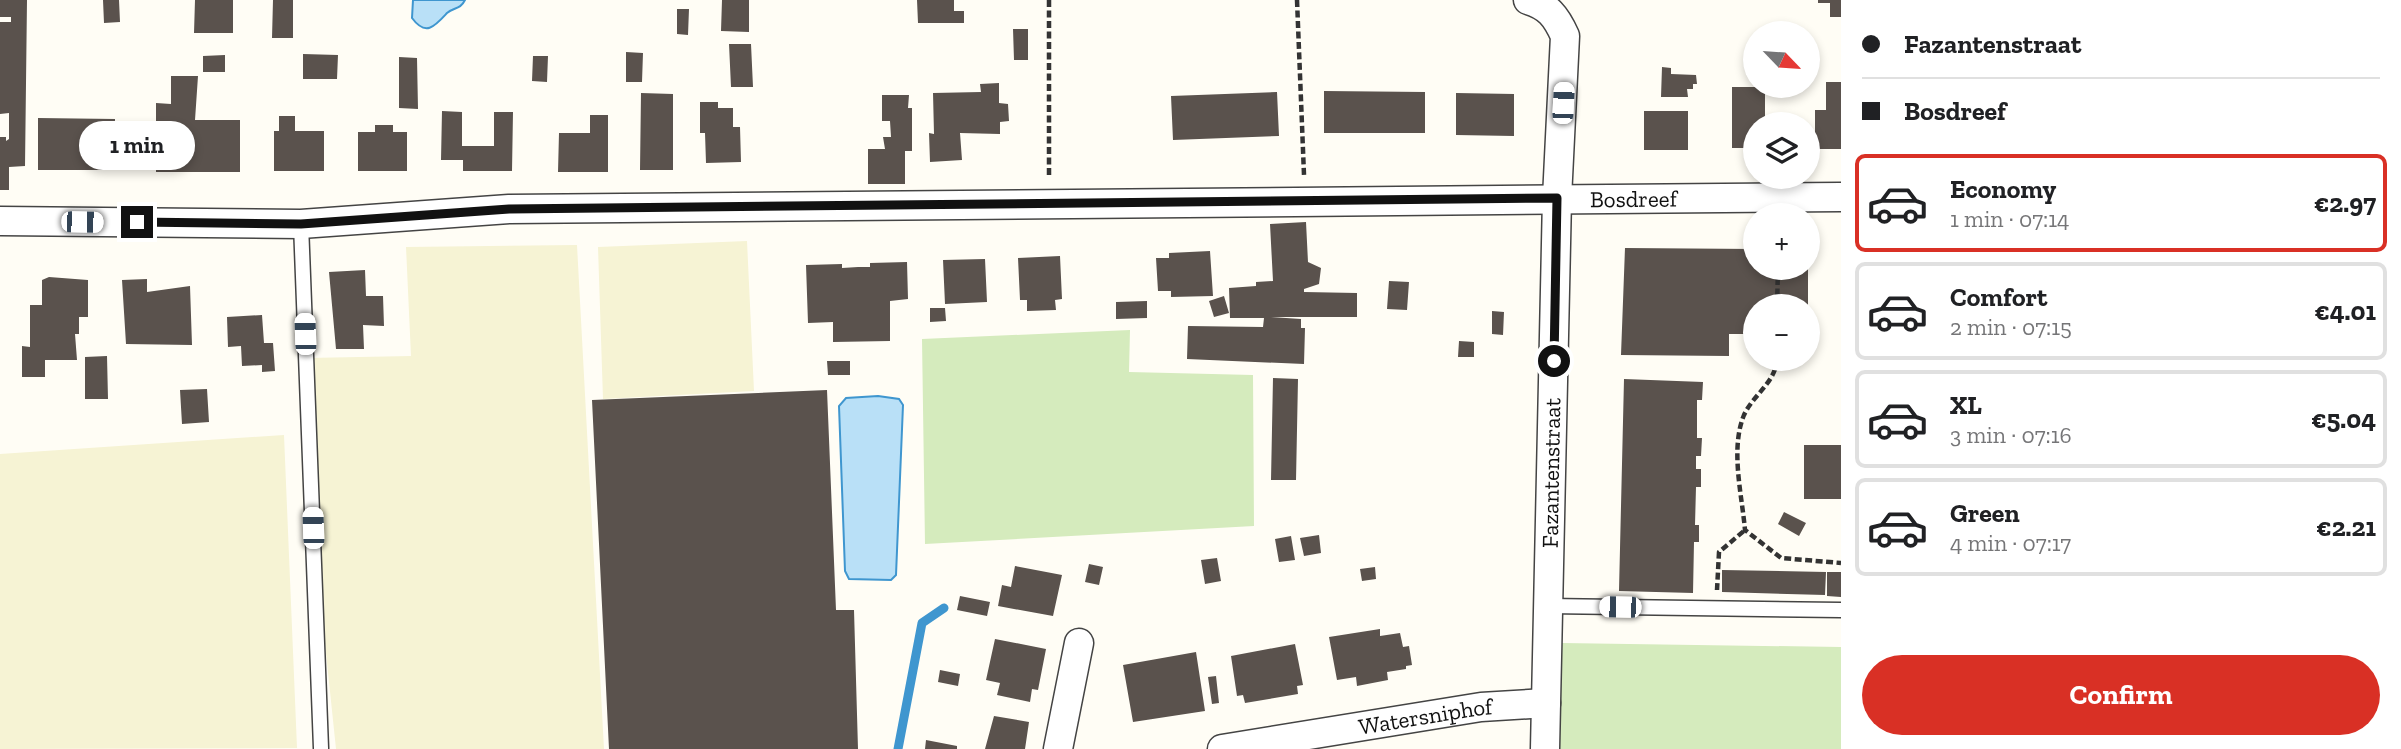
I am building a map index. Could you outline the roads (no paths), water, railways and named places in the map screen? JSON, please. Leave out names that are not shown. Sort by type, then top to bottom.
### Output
[{"type":"street","name":"Fazantenstraat","points":[[1528,0],[1541,4],[1556,16],[1565,36],[1557,198],[1545,749]]},
{"type":"street","name":"Bosdreef","points":[[0,221],[301,224],[509,209],[1841,197]]},
{"type":"street","points":[[1058,749],[1079,643]]},
{"type":"street","name":"Watersniphof","points":[[1222,749],[1481,707],[1546,703]]},
{"type":"lane","points":[[301,224],[321,748]]},
{"type":"lane","points":[[1548,606],[1841,610]]},
{"type":"water","points":[[413,0],[465,0],[430,28],[426,28],[412,18]]},
{"type":"water","points":[[878,396],[899,399],[903,405],[896,575],[891,580],[849,579],[845,571],[839,406],[846,398]]},
{"type":"waterway","points":[[898,749],[922,623],[944,608]]}]
